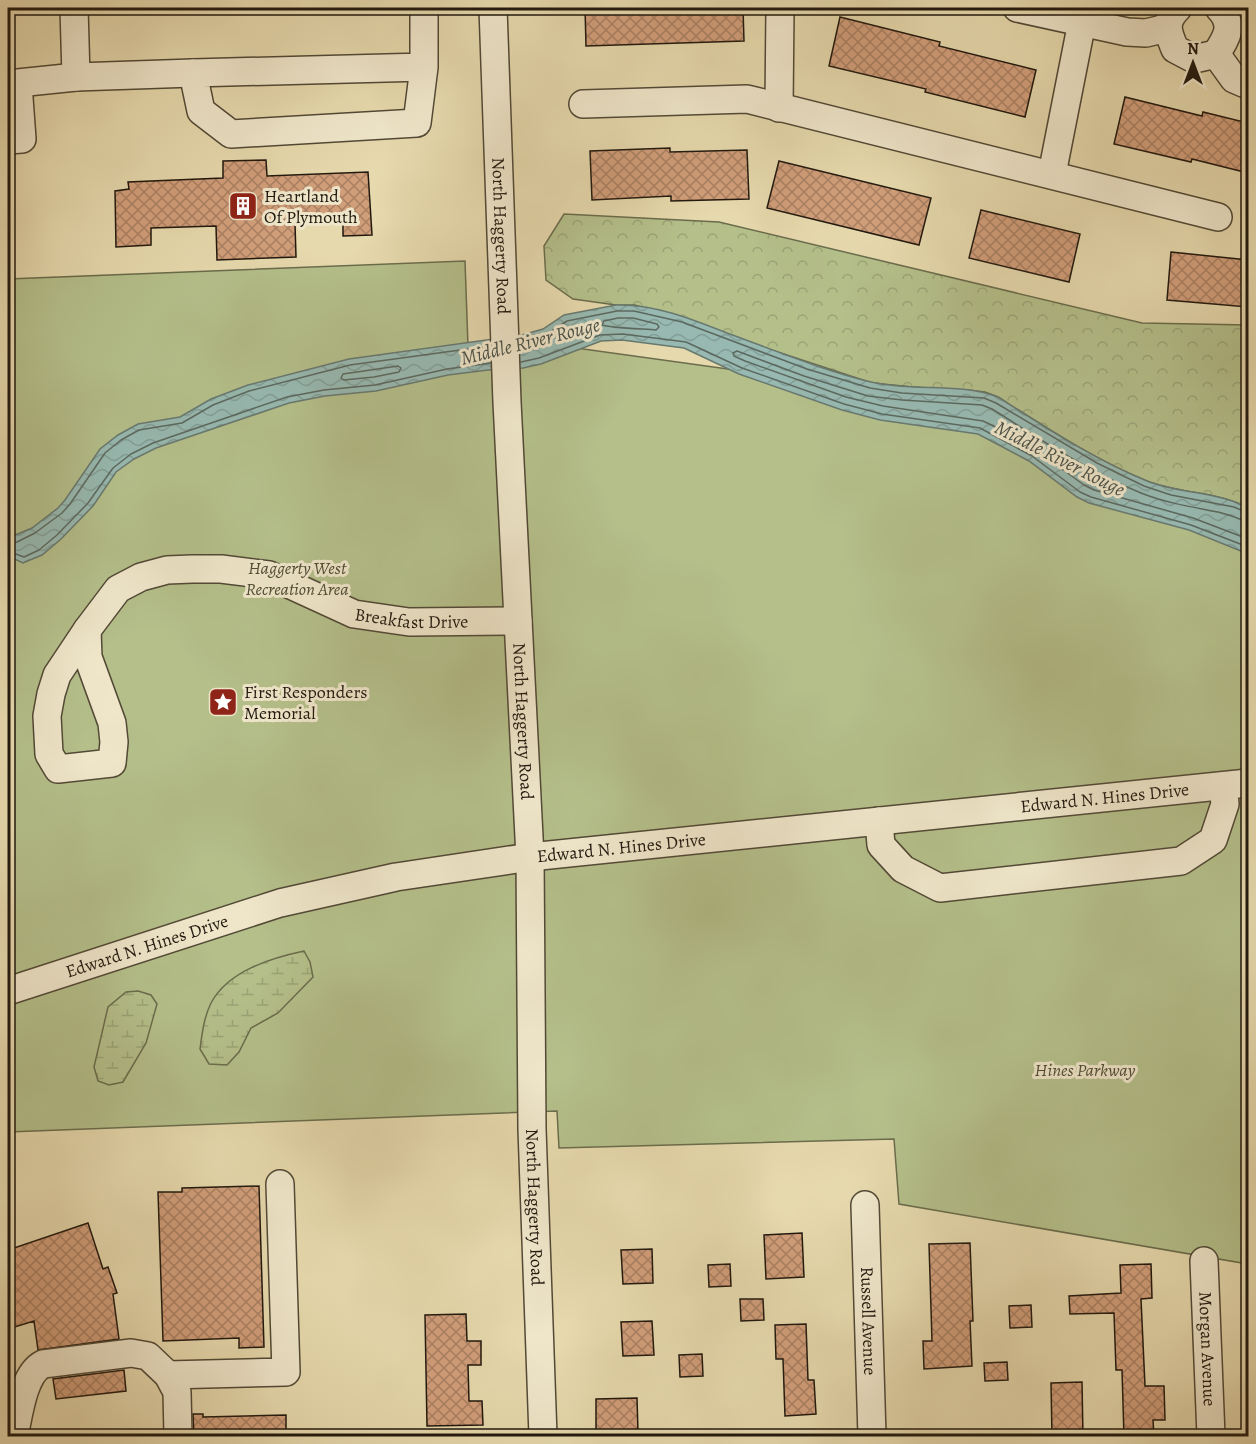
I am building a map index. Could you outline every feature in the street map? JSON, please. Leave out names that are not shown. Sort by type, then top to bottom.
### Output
[{"type":"street","points":[[74,8],[76,77]]},
{"type":"street","points":[[193,74],[201,111],[231,134],[417,123],[424,68],[424,8]]},
{"type":"street","name":"North Haggerty Road","points":[[493,8],[507,402],[530,857],[532,1129],[543,1437]]},
{"type":"street","points":[[779,108],[780,8]]},
{"type":"street","points":[[1017,8],[1127,32],[1146,33],[1172,18],[1175,49],[1194,59],[1216,54],[1228,36],[1226,15],[1219,8]]},
{"type":"street","points":[[1052,174],[1082,22]]},
{"type":"street","points":[[1216,54],[1234,80],[1248,85]]},
{"type":"street","points":[[8,140],[22,139],[13,84],[76,77],[424,68]]},
{"type":"street","points":[[583,104],[747,99],[1218,217]]},
{"type":"street","name":"Breakfast Drive","points":[[87,630],[88,657],[112,723],[114,742],[112,764],[58,770],[49,754],[47,716],[57,675],[87,630],[118,589],[141,577],[192,569],[269,575],[354,614],[409,622],[518,621]]},
{"type":"street","points":[[879,821],[881,844],[903,869],[940,888],[1181,861],[1214,840],[1225,804],[1236,784]]},
{"type":"street","name":"Edward N. Hines Drive","points":[[11,990],[280,903],[396,877],[530,857],[1236,784]]},
{"type":"street","points":[[168,1375],[286,1372],[280,1184]]},
{"type":"street","name":"Russell Avenue","points":[[865,1205],[872,1437]]},
{"type":"street","name":"Morgan Avenue","points":[[1204,1261],[1211,1437]]},
{"type":"street","points":[[14,1437],[31,1374],[35,1368],[43,1364],[131,1353],[148,1356],[168,1375],[177,1392],[178,1437]]},
{"type":"green space","points":[[564,214],[719,222],[1142,323],[1248,325],[1248,508],[1224,498],[1159,485],[1128,473],[1071,442],[998,397],[985,392],[872,383],[635,305],[616,305],[573,299],[546,280],[544,246]]},
{"type":"green space","name":"Haggerty West Recreation Area","points":[[465,261],[468,346],[540,343],[1248,441],[1248,1264],[899,1204],[894,1139],[559,1148],[557,1111],[8,1132],[8,279]]},
{"type":"green space","points":[[304,951],[310,962],[313,977],[278,1013],[251,1028],[239,1052],[227,1065],[209,1064],[200,1049],[207,1014],[219,992],[239,974],[265,962]]},
{"type":"green space","points":[[138,991],[151,995],[157,1004],[146,1043],[123,1082],[109,1085],[98,1081],[94,1067],[108,1007],[126,992]]},
{"type":"water","name":"Middle River Rouge","points":[[616,305],[631,305],[673,313],[816,366],[871,382],[951,388],[983,392],[998,397],[1071,442],[1128,473],[1159,485],[1224,498],[1248,508],[1248,554],[1189,530],[1089,503],[1077,497],[1029,461],[978,434],[880,420],[842,410],[739,374],[684,348],[622,340],[601,341],[541,364],[523,368],[448,375],[376,391],[325,396],[289,403],[156,448],[134,459],[116,472],[93,506],[42,555],[23,563],[8,556],[8,538],[32,528],[58,508],[100,449],[118,435],[138,424],[180,417],[211,399],[248,385],[349,359],[522,335],[543,329],[564,315]]},
{"type":"building","points":[[585,8],[743,8],[744,41],[586,46]]},
{"type":"building","points":[[840,17],[940,42],[939,46],[1036,70],[1025,117],[925,92],[926,89],[829,66]]},
{"type":"building","points":[[1125,97],[1202,116],[1203,112],[1248,123],[1248,173],[1192,159],[1191,162],[1114,144]]},
{"type":"building","points":[[670,148],[670,152],[747,150],[749,199],[671,201],[671,196],[592,200],[590,151]]},
{"type":"building","name":"Heartland Of Plymouth","points":[[266,160],[267,176],[368,172],[372,235],[343,236],[343,221],[295,223],[296,257],[217,260],[216,226],[151,228],[151,245],[116,247],[115,191],[129,189],[128,182],[223,178],[223,161]]},
{"type":"building","points":[[779,161],[931,198],[919,245],[767,208]]},
{"type":"building","points":[[981,210],[1080,234],[1069,282],[969,258]]},
{"type":"building","points":[[1171,252],[1248,260],[1248,307],[1167,300]]},
{"type":"building","points":[[259,1186],[264,1347],[239,1348],[239,1338],[163,1341],[158,1192],[182,1192],[182,1188]]},
{"type":"building","points":[[88,1223],[103,1269],[108,1267],[117,1293],[113,1294],[119,1339],[38,1350],[34,1321],[8,1329],[8,1250]]},
{"type":"building","points":[[802,1233],[804,1277],[766,1279],[764,1235]]},
{"type":"building","points":[[970,1243],[972,1366],[924,1369],[923,1341],[932,1341],[929,1244]]},
{"type":"building","points":[[652,1249],[653,1283],[623,1284],[621,1250]]},
{"type":"building","points":[[730,1264],[731,1286],[709,1287],[708,1265]]},
{"type":"building","points":[[1151,1264],[1152,1298],[1141,1299],[1145,1386],[1164,1386],[1165,1420],[1153,1420],[1154,1437],[1124,1437],[1122,1370],[1116,1370],[1114,1313],[1070,1314],[1069,1296],[1121,1293],[1120,1265]]},
{"type":"building","points":[[740,1299],[763,1299],[764,1320],[741,1321]]},
{"type":"building","points":[[1031,1305],[1032,1327],[1010,1328],[1009,1306]]},
{"type":"building","points":[[466,1314],[467,1341],[481,1341],[481,1365],[468,1365],[469,1401],[482,1401],[483,1425],[427,1426],[425,1315]]},
{"type":"building","points":[[652,1321],[654,1355],[623,1356],[621,1322]]},
{"type":"building","points":[[806,1324],[808,1380],[814,1380],[816,1414],[785,1416],[783,1359],[776,1359],[775,1325]]},
{"type":"building","points":[[702,1354],[703,1376],[680,1377],[679,1355]]},
{"type":"building","points":[[1007,1362],[1008,1380],[985,1381],[984,1363]]},
{"type":"building","points":[[124,1370],[126,1391],[56,1399],[53,1379]]},
{"type":"building","points":[[1082,1382],[1083,1437],[1052,1437],[1051,1383]]},
{"type":"building","points":[[637,1398],[638,1432],[596,1433],[596,1399]]},
{"type":"building","points":[[193,1414],[203,1414],[203,1417],[286,1415],[286,1437],[194,1437]]},
{"type":"place","name":"Heartland Of Plymouth","points":[[243,206]]},
{"type":"place","name":"First Responders Memorial","points":[[223,702]]},
{"type":"park label","name":"Hines Parkway","points":[[1085,1070]]}]
